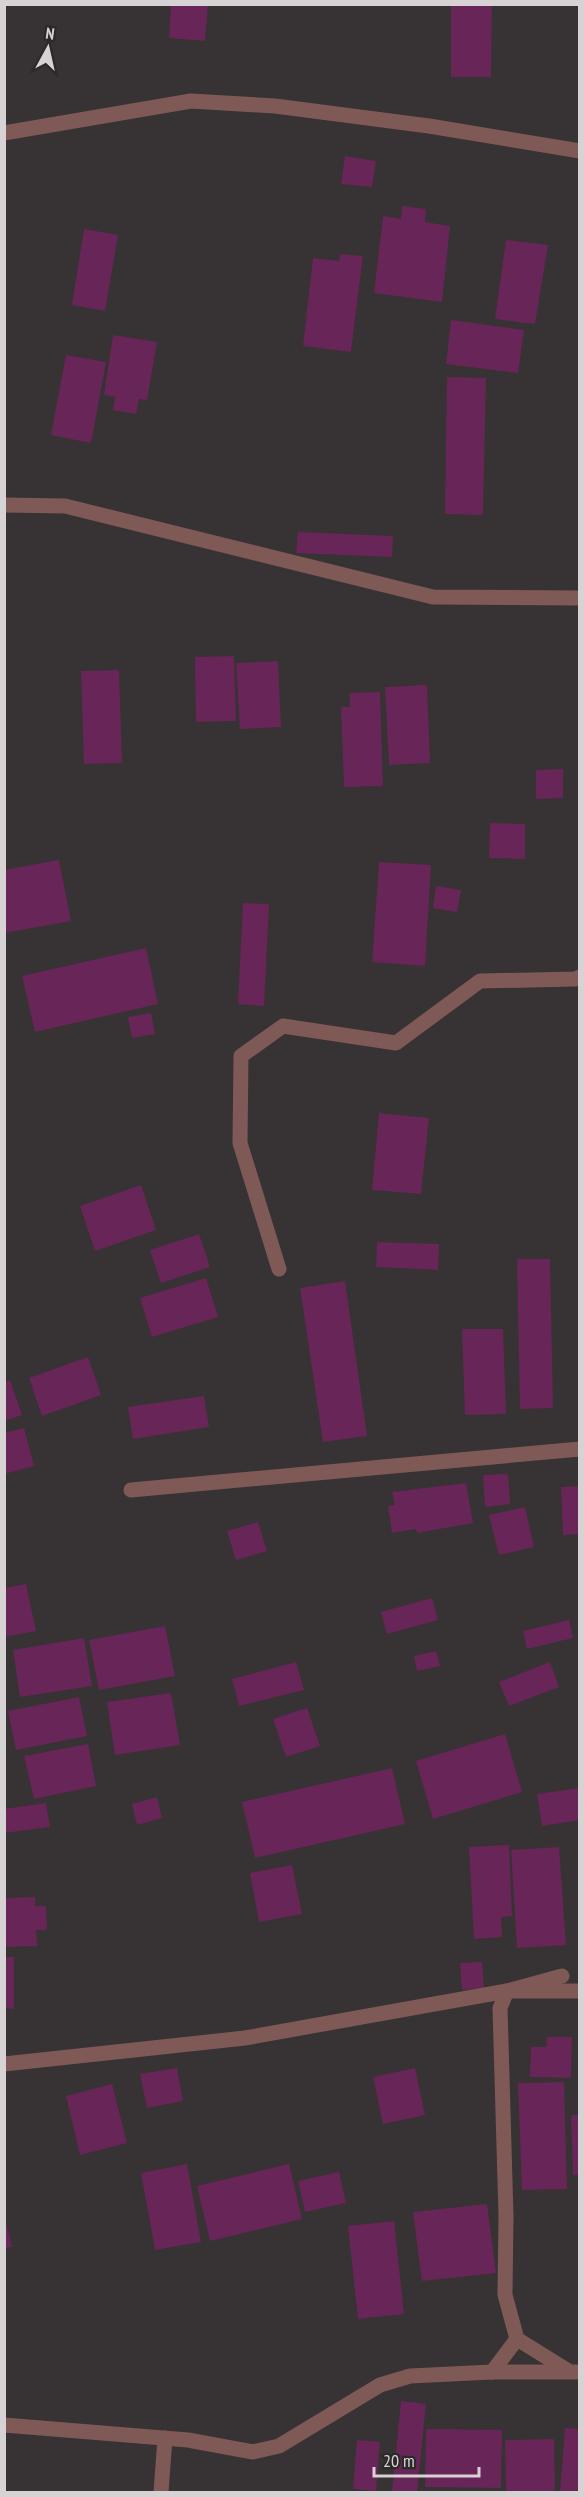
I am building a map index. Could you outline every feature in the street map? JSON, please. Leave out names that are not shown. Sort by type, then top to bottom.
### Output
[{"type":"street","points":[[4,133],[191,101],[275,106],[322,112],[429,126],[579,151]]},
{"type":"street","points":[[4,506],[65,506],[433,597],[579,598]]},
{"type":"street","points":[[279,1269],[240,1143],[241,1056],[283,1026],[396,1043],[480,981],[575,979],[579,977]]},
{"type":"street","points":[[131,1490],[319,1475],[579,1449]]},
{"type":"street","points":[[4,2064],[246,2038],[507,1991],[562,1976]]},
{"type":"street","points":[[507,1991],[579,1991]]},
{"type":"street","points":[[507,1991],[500,2008],[506,2216],[505,2295],[517,2339],[574,2371]]},
{"type":"street","points":[[492,2372],[517,2339]]},
{"type":"street","points":[[4,2425],[165,2438],[253,2452],[279,2446],[380,2385],[410,2376],[574,2371]]},
{"type":"street","points":[[161,2493],[165,2438]]},
{"type":"building","points":[[171,4],[208,4],[205,41],[169,38]]},
{"type":"building","points":[[451,4],[492,4],[491,77],[451,77]]},
{"type":"building","points":[[345,156],[376,161],[372,187],[341,184]]},
{"type":"building","points":[[402,206],[426,209],[425,222],[450,226],[442,302],[374,293],[383,216],[401,219]]},
{"type":"building","points":[[84,229],[118,235],[105,311],[72,305]]},
{"type":"building","points":[[506,240],[548,245],[535,324],[495,319]]},
{"type":"building","points":[[340,254],[363,256],[351,352],[303,346],[313,258],[339,261]]},
{"type":"building","points":[[451,320],[524,330],[518,373],[446,364]]},
{"type":"building","points":[[113,335],[157,342],[147,400],[139,399],[136,414],[113,410],[115,397],[104,395]]},
{"type":"building","points":[[66,355],[106,362],[91,443],[51,435]]},
{"type":"building","points":[[447,377],[486,378],[483,515],[445,514]]},
{"type":"building","points":[[298,532],[393,536],[392,557],[296,553]]},
{"type":"building","points":[[234,656],[236,721],[196,722],[195,657]]},
{"type":"building","points":[[278,661],[281,727],[240,729],[236,663]]},
{"type":"building","points":[[119,670],[122,763],[84,764],[81,671]]},
{"type":"building","points":[[427,685],[430,763],[389,765],[385,687]]},
{"type":"building","points":[[380,692],[383,786],[344,787],[341,707],[350,707],[350,693]]},
{"type":"building","points":[[563,769],[563,798],[536,799],[536,770]]},
{"type":"building","points":[[490,823],[525,824],[525,859],[489,858]]},
{"type":"building","points":[[59,860],[71,921],[4,933],[4,870]]},
{"type":"building","points":[[379,862],[431,865],[425,966],[372,962]]},
{"type":"building","points":[[436,886],[461,890],[457,912],[433,908]]},
{"type":"building","points":[[243,903],[269,904],[264,1006],[238,1004]]},
{"type":"building","points":[[146,948],[158,1004],[35,1032],[22,976]]},
{"type":"building","points":[[151,1013],[155,1034],[132,1038],[128,1017]]},
{"type":"building","points":[[379,1113],[429,1118],[421,1194],[372,1190]]},
{"type":"building","points":[[141,1185],[156,1230],[95,1251],[80,1206]]},
{"type":"building","points":[[199,1234],[210,1267],[161,1283],[150,1250]]},
{"type":"building","points":[[377,1242],[439,1244],[438,1270],[376,1267]]},
{"type":"building","points":[[517,1259],[550,1259],[553,1408],[520,1409]]},
{"type":"building","points":[[206,1278],[218,1317],[152,1337],[140,1298]]},
{"type":"building","points":[[345,1281],[367,1436],[323,1442],[300,1288]]},
{"type":"building","points":[[462,1329],[503,1329],[506,1414],[465,1415]]},
{"type":"building","points":[[88,1357],[101,1395],[42,1416],[29,1378]]},
{"type":"building","points":[[10,1380],[22,1415],[5,1421],[5,1382]]},
{"type":"building","points":[[204,1396],[209,1427],[133,1439],[128,1407]]},
{"type":"building","points":[[24,1428],[34,1466],[4,1474],[4,1433]]},
{"type":"building","points":[[508,1474],[510,1504],[485,1507],[483,1475]]},
{"type":"building","points":[[466,1483],[473,1523],[417,1533],[416,1529],[392,1533],[388,1506],[395,1505],[392,1492]]},
{"type":"building","points":[[580,1486],[580,1534],[563,1535],[561,1487]]},
{"type":"building","points":[[525,1507],[534,1547],[499,1555],[489,1515]]},
{"type":"building","points":[[258,1522],[267,1551],[236,1560],[227,1531]]},
{"type":"building","points":[[26,1584],[36,1631],[4,1637],[4,1588]]},
{"type":"building","points":[[432,1598],[438,1620],[387,1634],[381,1612]]},
{"type":"building","points":[[569,1620],[573,1638],[527,1649],[523,1631]]},
{"type":"building","points":[[165,1626],[175,1676],[99,1690],[89,1640]]},
{"type":"building","points":[[84,1638],[92,1686],[20,1697],[13,1650]]},
{"type":"building","points":[[436,1651],[440,1666],[417,1671],[414,1656]]},
{"type":"building","points":[[296,1662],[304,1690],[239,1706],[232,1679]]},
{"type":"building","points":[[550,1662],[559,1687],[509,1706],[499,1682]]},
{"type":"building","points":[[171,1693],[180,1745],[115,1755],[107,1702]]},
{"type":"building","points":[[79,1697],[87,1736],[16,1750],[8,1711]]},
{"type":"building","points":[[307,1708],[320,1746],[286,1757],[273,1719]]},
{"type":"building","points":[[505,1734],[522,1792],[433,1819],[416,1761]]},
{"type":"building","points":[[88,1744],[96,1786],[34,1799],[24,1756]]},
{"type":"building","points":[[392,1768],[405,1824],[255,1858],[242,1802]]},
{"type":"building","points":[[580,1788],[580,1820],[542,1826],[537,1794]]},
{"type":"building","points":[[157,1797],[162,1818],[137,1825],[132,1804]]},
{"type":"building","points":[[46,1803],[50,1827],[4,1833],[4,1809]]},
{"type":"building","points":[[509,1845],[512,1916],[501,1917],[502,1937],[474,1939],[469,1847]]},
{"type":"building","points":[[559,1847],[566,1945],[517,1948],[511,1850]]},
{"type":"building","points":[[292,1865],[302,1914],[259,1922],[250,1873]]},
{"type":"building","points":[[35,1897],[35,1906],[46,1906],[47,1930],[36,1930],[37,1946],[4,1947],[4,1898]]},
{"type":"building","points":[[4,1957],[14,1957],[14,2009],[4,2008]]},
{"type":"building","points":[[482,1962],[484,1988],[462,1990],[460,1963]]},
{"type":"building","points":[[547,2037],[572,2037],[571,2078],[530,2077],[531,2047],[546,2047]]},
{"type":"building","points":[[177,2068],[183,2101],[147,2108],[140,2074]]},
{"type":"building","points":[[415,2068],[425,2115],[383,2124],[373,2077]]},
{"type":"building","points":[[564,2082],[567,2189],[522,2190],[518,2083]]},
{"type":"building","points":[[112,2084],[127,2143],[80,2155],[66,2096]]},
{"type":"building","points":[[571,2115],[580,2115],[580,2175],[573,2175]]},
{"type":"building","points":[[187,2164],[201,2242],[155,2250],[141,2173]]},
{"type":"building","points":[[289,2164],[302,2219],[210,2241],[197,2186]]},
{"type":"building","points":[[339,2172],[346,2203],[305,2212],[298,2181]]},
{"type":"building","points":[[487,2204],[496,2273],[422,2281],[413,2212]]},
{"type":"building","points":[[4,2214],[12,2247],[4,2248]]},
{"type":"building","points":[[394,2221],[404,2314],[358,2319],[348,2226]]},
{"type":"building","points":[[401,2401],[426,2404],[417,2492],[392,2492]]},
{"type":"building","points":[[565,2428],[580,2429],[580,2492],[560,2492]]},
{"type":"building","points":[[426,2429],[502,2430],[501,2488],[425,2487]]},
{"type":"building","points":[[554,2439],[555,2492],[506,2492],[505,2440]]},
{"type":"building","points":[[357,2440],[380,2442],[376,2491],[353,2489]]}]
